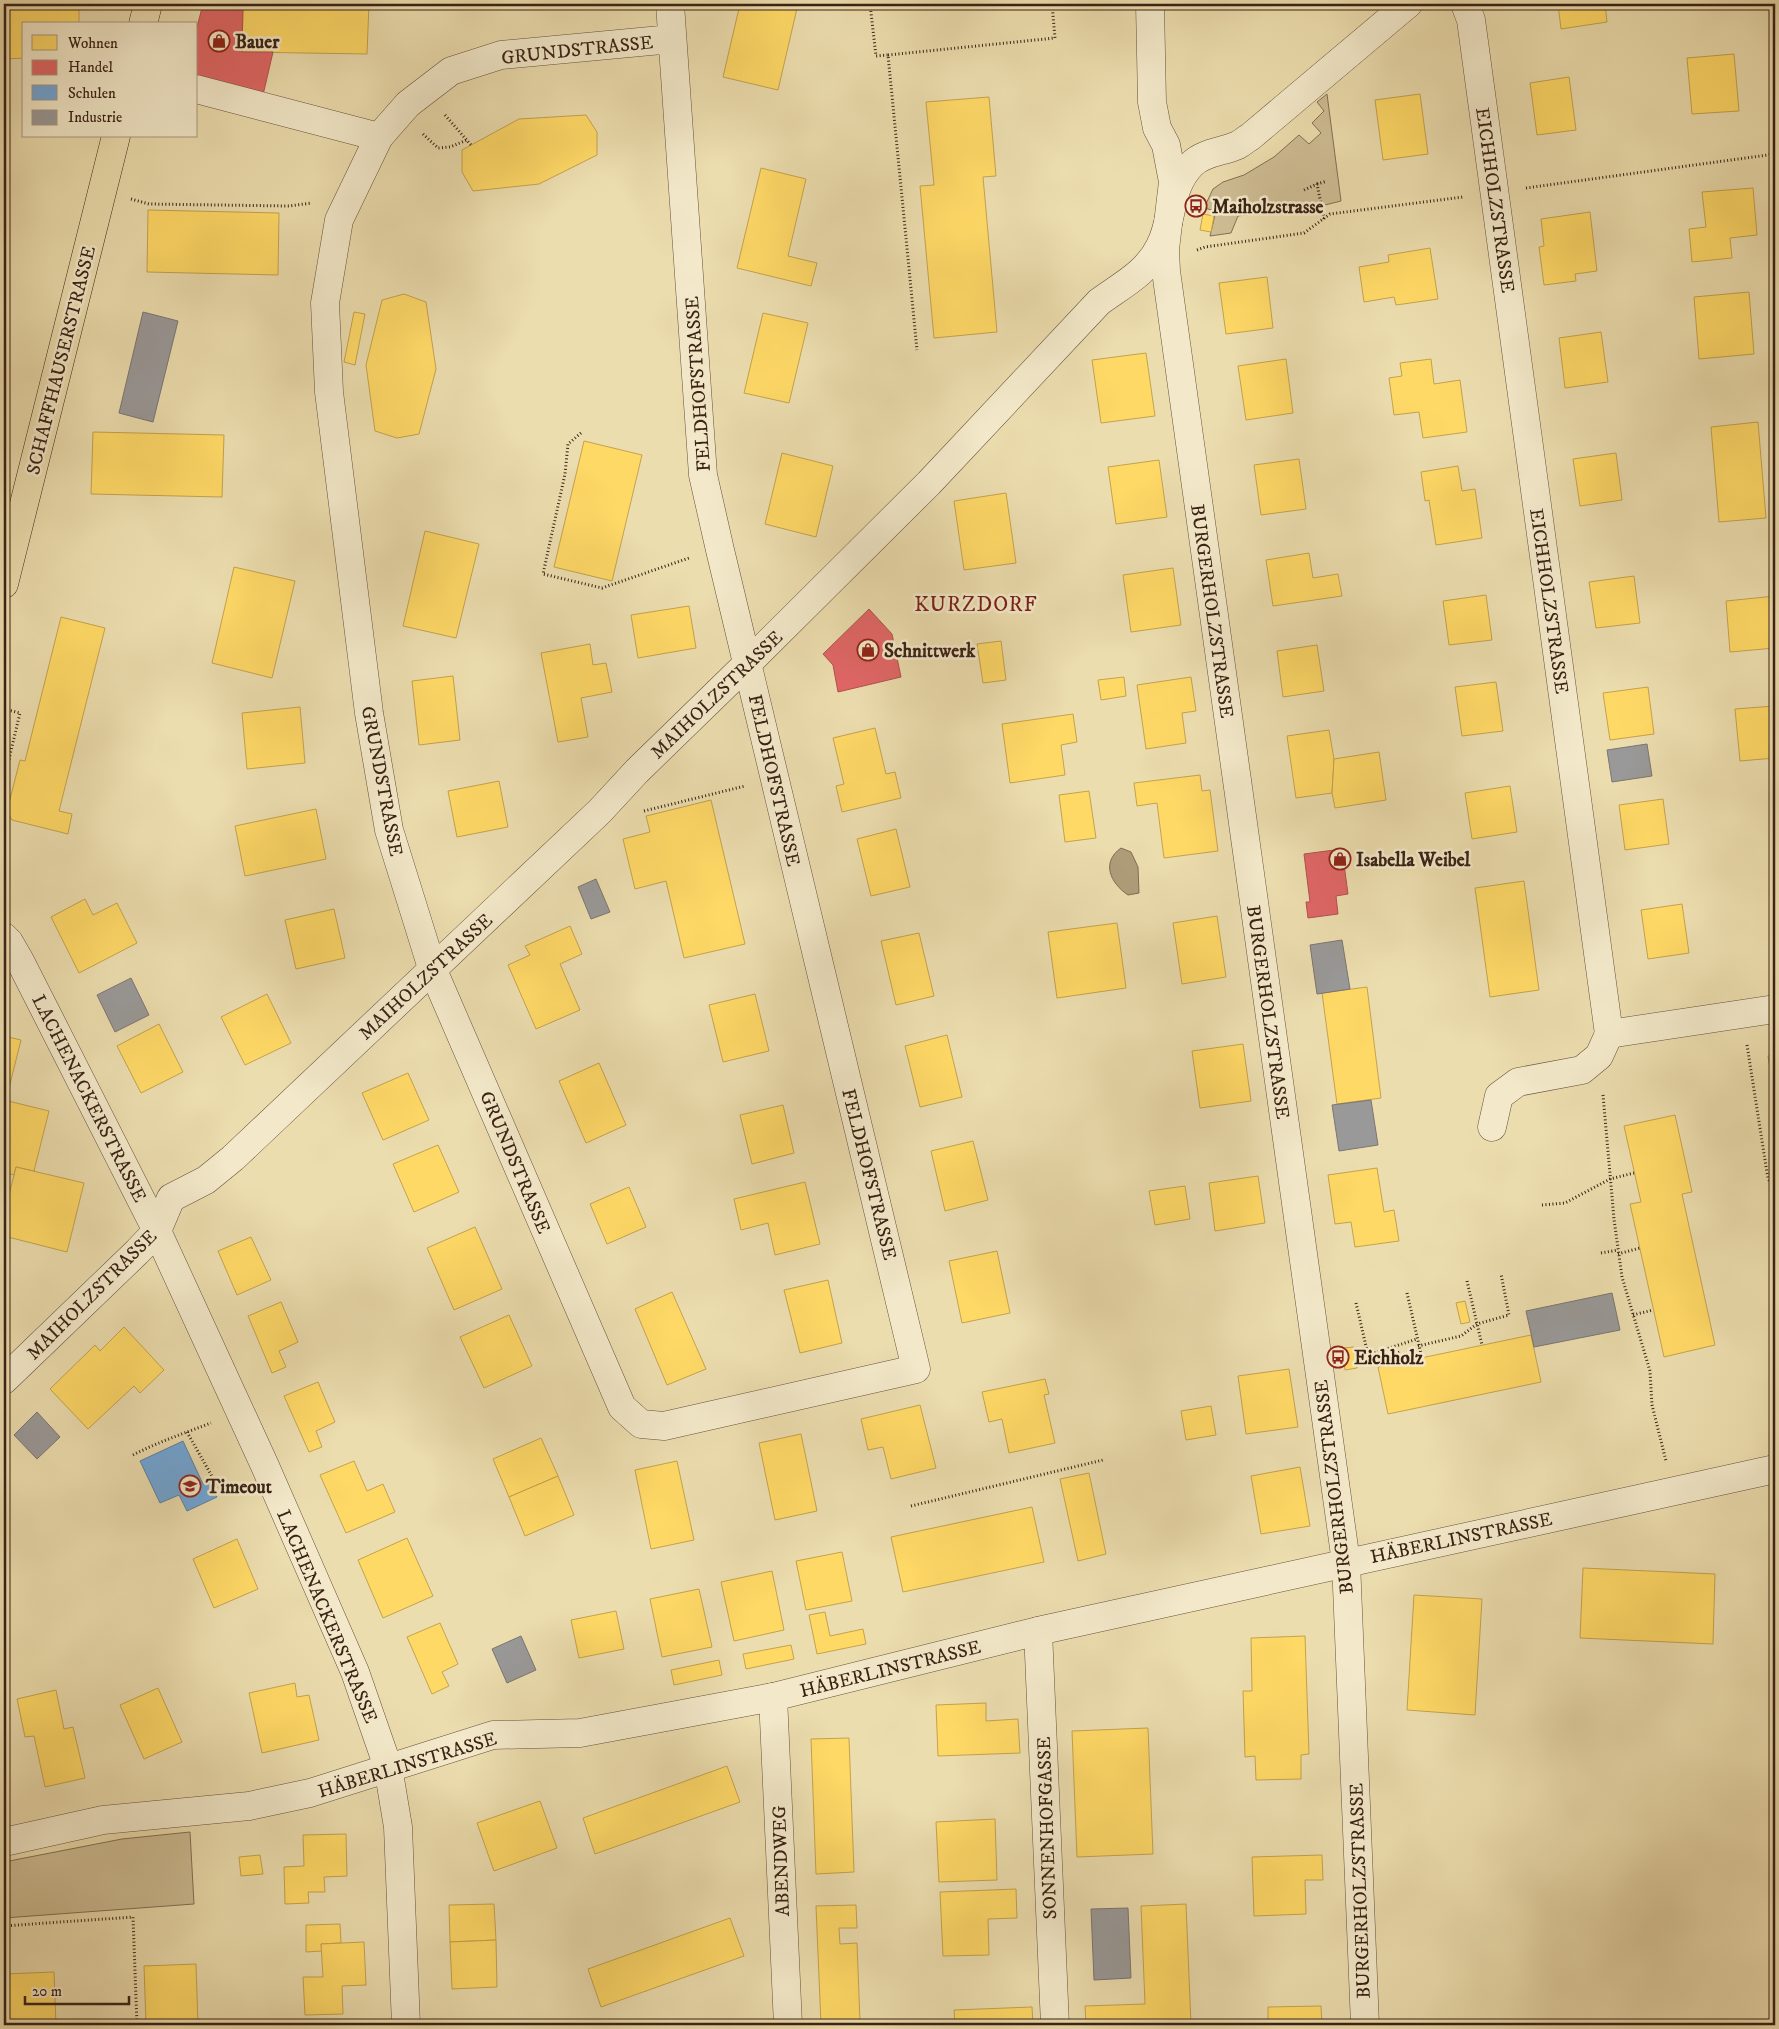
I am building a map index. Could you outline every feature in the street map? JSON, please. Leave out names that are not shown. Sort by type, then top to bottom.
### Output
[{"type":"main road","points":[[144,22],[148,4]]},
{"type":"main road","name":"SCHAFFHAUSERSTRASSE","points":[[4,584],[116,138]]},
{"type":"street","name":"FELDHOFSTRASSE","points":[[670,4],[703,475],[916,1369]]},
{"type":"street","name":"BURGERHOLZSTRASSE","points":[[1150,4],[1152,102],[1157,128],[1166,145],[1173,182],[1165,249],[1166,271],[1346,1562],[1365,2025]]},
{"type":"street","name":"MAIHOLZSTRASSE","points":[[4,1380],[157,1231],[172,1198],[206,1180],[233,1158],[600,811],[637,771],[956,456],[1099,302],[1133,280],[1150,263],[1161,245],[1172,202],[1181,178],[1193,163],[1205,156],[1238,145],[1408,4]]},
{"type":"street","name":"EICHHOLZSTRASSE","points":[[1465,4],[1471,20],[1604,1045]]},
{"type":"street","name":"GRUNDSTRASSE","points":[[672,39],[501,55],[451,71],[408,104],[379,137],[339,220],[325,303],[328,392],[369,713],[389,830],[432,968],[622,1407],[641,1424],[664,1426],[916,1369]]},
{"type":"street","points":[[198,90],[379,137]]},
{"type":"street","name":"LACHENACKERSTRASSE","points":[[4,938],[24,968],[157,1231],[240,1411],[355,1672],[388,1767],[398,1827],[406,2025]]},
{"type":"street","points":[[1492,1127],[1498,1096],[1518,1082],[1582,1070],[1604,1045],[1743,1014],[1775,1010]]},
{"type":"street","name":"HÄBERLINSTRASSE","points":[[4,1842],[102,1820],[249,1806],[310,1793],[493,1735],[580,1733],[773,1697],[1038,1630],[1775,1469]]},
{"type":"street","name":"SONNENHOFGASSE","points":[[1038,1630],[1055,2025]]},
{"type":"street","name":"ABENDWEG","points":[[773,1697],[788,2025]]},
{"type":"path","points":[[870,4],[876,56],[1055,38],[1052,4]]},
{"type":"path","points":[[888,55],[917,350]]},
{"type":"path","points":[[425,92],[471,145]]},
{"type":"path","points":[[401,113],[438,148],[450,147],[467,140]]},
{"type":"path","points":[[1304,190],[1327,181]]},
{"type":"path","points":[[1317,184],[1324,219]]},
{"type":"path","points":[[127,198],[149,204],[289,206],[318,203],[342,215]]},
{"type":"path","points":[[581,433],[568,444],[566,474],[543,574],[602,588],[696,557]]},
{"type":"path","points":[[4,709],[20,713],[9,759],[4,758]]},
{"type":"path","points":[[639,812],[775,778]]},
{"type":"path","points":[[1743,1014],[1768,1179],[1775,1187]]},
{"type":"path","points":[[1604,1045],[1610,1179],[1618,1252],[1622,1277],[1650,1372],[1652,1405],[1673,1491]]},
{"type":"path","points":[[1542,1205],[1565,1204],[1610,1179],[1634,1173]]},
{"type":"path","points":[[1601,1253],[1640,1248]]},
{"type":"path","points":[[1418,1346],[1461,1336],[1477,1324],[1509,1315],[1501,1274]]},
{"type":"path","points":[[1467,1281],[1482,1345]]},
{"type":"path","points":[[1407,1292],[1422,1358]]},
{"type":"path","points":[[1356,1303],[1369,1359],[1401,1352]]},
{"type":"path","points":[[1633,1315],[1653,1310]]},
{"type":"path","points":[[1368,1355],[1417,1339]]},
{"type":"path","points":[[133,1456],[154,1444],[164,1442],[240,1411]]},
{"type":"path","points":[[187,1432],[218,1487]]},
{"type":"path","points":[[911,1506],[1104,1460]]},
{"type":"path","points":[[4,1926],[133,1917],[137,2025]]},
{"type":"shaded area","points":[[1327,94],[1341,201],[1325,205],[1317,212],[1318,205],[1238,216],[1231,233],[1210,236],[1216,211],[1204,208],[1213,189],[1223,182],[1244,175],[1274,157],[1299,135],[1309,144],[1321,133],[1312,123],[1324,111],[1317,102]]},
{"type":"shaded area","points":[[1121,848],[1131,852],[1138,867],[1139,893],[1128,895],[1116,885],[1110,872],[1111,860]]},
{"type":"shaded area","points":[[190,1832],[194,1904],[4,1918],[4,1862],[122,1839]]},
{"type":"building: Wohnen","points":[[4,4],[79,4],[79,22],[22,22],[22,58],[4,59]]},
{"type":"building: Wohnen","points":[[243,4],[369,4],[367,54],[242,52]]},
{"type":"building: Wohnen","points":[[740,4],[798,4],[778,90],[723,77]]},
{"type":"building: Wohnen","points":[[1558,4],[1605,4],[1607,22],[1561,29]]},
{"type":"building: Wohnen","points":[[1734,54],[1739,111],[1692,114],[1687,58]]},
{"type":"building: Wohnen","points":[[1569,77],[1576,130],[1537,135],[1530,83]]},
{"type":"building: Wohnen","points":[[1420,94],[1428,154],[1383,160],[1375,100]]},
{"type":"building: Wohnen","points":[[989,97],[996,176],[983,177],[997,332],[934,338],[920,186],[934,185],[926,102]]},
{"type":"building: Wohnen","points":[[586,115],[597,132],[597,155],[539,184],[473,191],[462,172],[462,150],[519,119]]},
{"type":"building: Wohnen","points":[[761,168],[806,179],[788,256],[817,263],[811,286],[737,268]]},
{"type":"building: Wohnen","points":[[1753,188],[1757,235],[1730,238],[1732,258],[1692,262],[1689,229],[1706,227],[1702,192]]},
{"type":"building: Wohnen","points":[[148,210],[279,213],[278,275],[147,272]]},
{"type":"building: Wohnen","points":[[1590,212],[1597,271],[1575,274],[1576,281],[1544,285],[1539,247],[1544,246],[1541,219]]},
{"type":"building: Wohnen","points":[[1203,214],[1214,216],[1211,232],[1200,230]]},
{"type":"building: Wohnen","points":[[4,235],[9,236],[4,256]]},
{"type":"building: Wohnen","points":[[1430,248],[1438,299],[1396,305],[1394,297],[1364,302],[1359,267],[1389,262],[1388,255]]},
{"type":"building: Wohnen","points":[[1267,277],[1273,328],[1226,334],[1219,283]]},
{"type":"building: Wohnen","points":[[1749,292],[1754,354],[1699,359],[1694,297]]},
{"type":"building: Wohnen","points":[[404,294],[426,302],[436,369],[419,434],[397,438],[375,431],[366,365],[382,300]]},
{"type":"building: Wohnen","points":[[354,312],[365,314],[355,365],[344,362]]},
{"type":"building: Wohnen","points":[[763,313],[808,323],[789,403],[744,393]]},
{"type":"building: Wohnen","points":[[1601,332],[1608,382],[1565,388],[1559,338]]},
{"type":"building: Wohnen","points":[[1146,353],[1155,416],[1101,423],[1092,360]]},
{"type":"building: Wohnen","points":[[1286,359],[1293,413],[1246,420],[1238,366]]},
{"type":"building: Wohnen","points":[[1431,359],[1434,384],[1460,380],[1467,432],[1423,438],[1419,412],[1394,415],[1389,378],[1402,376],[1400,363]]},
{"type":"building: Wohnen","points":[[1758,422],[1766,518],[1719,522],[1711,427]]},
{"type":"building: Wohnen","points":[[93,432],[224,435],[222,497],[91,494]]},
{"type":"building: Wohnen","points":[[584,441],[642,455],[612,581],[554,567]]},
{"type":"building: Wohnen","points":[[782,453],[833,466],[816,537],[765,524]]},
{"type":"building: Wohnen","points":[[1616,453],[1622,500],[1580,506],[1573,459]]},
{"type":"building: Wohnen","points":[[1299,459],[1306,509],[1261,515],[1254,465]]},
{"type":"building: Wohnen","points":[[1159,460],[1167,517],[1116,524],[1108,467]]},
{"type":"building: Wohnen","points":[[1458,466],[1462,491],[1475,489],[1482,538],[1436,545],[1429,500],[1425,501],[1421,472]]},
{"type":"building: Wohnen","points":[[1006,493],[1016,563],[964,570],[954,501]]},
{"type":"building: Wohnen","points":[[425,531],[479,544],[456,638],[403,626]]},
{"type":"building: Wohnen","points":[[1309,553],[1313,578],[1338,574],[1342,596],[1273,606],[1266,560]]},
{"type":"building: Wohnen","points":[[234,567],[295,581],[272,678],[212,663]]},
{"type":"building: Wohnen","points":[[1173,568],[1181,625],[1131,632],[1123,575]]},
{"type":"building: Wohnen","points":[[1634,576],[1640,623],[1596,628],[1589,582]]},
{"type":"building: Wohnen","points":[[1486,595],[1492,640],[1449,645],[1443,601]]},
{"type":"building: Wohnen","points":[[1775,596],[1775,648],[1730,652],[1726,601]]},
{"type":"building: Wohnen","points":[[689,606],[696,648],[638,658],[631,615]]},
{"type":"building: Wohnen","points":[[61,617],[105,628],[59,811],[72,814],[68,834],[12,820],[7,811],[20,760],[25,761]]},
{"type":"building: Wohnen","points":[[1001,641],[1006,680],[983,683],[977,644]]},
{"type":"building: Wohnen","points":[[590,644],[593,665],[606,663],[612,692],[581,698],[588,737],[558,742],[541,653]]},
{"type":"building: Wohnen","points":[[1317,645],[1324,691],[1283,697],[1277,651]]},
{"type":"building: Wohnen","points":[[453,676],[460,740],[419,745],[412,681]]},
{"type":"building: Wohnen","points":[[1124,677],[1126,696],[1101,700],[1098,680]]},
{"type":"building: Wohnen","points":[[1191,677],[1196,711],[1182,713],[1186,743],[1146,749],[1137,685]]},
{"type":"building: Wohnen","points":[[1496,682],[1503,731],[1462,736],[1455,687]]},
{"type":"building: Wohnen","points":[[1648,687],[1654,734],[1610,740],[1603,693]]},
{"type":"building: Wohnen","points":[[1775,706],[1775,758],[1740,761],[1735,709]]},
{"type":"building: Wohnen","points":[[300,707],[305,763],[247,769],[242,713]]},
{"type":"building: Wohnen","points":[[1073,714],[1077,742],[1061,745],[1065,775],[1010,783],[1002,724]]},
{"type":"building: Wohnen","points":[[875,728],[886,774],[895,772],[901,798],[842,812],[836,786],[844,784],[833,738]]},
{"type":"building: Wohnen","points":[[1329,730],[1334,759],[1332,793],[1296,798],[1287,736]]},
{"type":"building: Wohnen","points":[[1379,752],[1386,800],[1335,808],[1332,793],[1334,759]]},
{"type":"building: Wohnen","points":[[1200,775],[1202,791],[1210,790],[1218,851],[1164,858],[1157,803],[1137,806],[1134,783]]},
{"type":"building: Wohnen","points":[[499,781],[508,827],[457,837],[448,791]]},
{"type":"building: Wohnen","points":[[1510,786],[1517,832],[1472,839],[1465,793]]},
{"type":"building: Wohnen","points":[[1089,791],[1096,838],[1065,842],[1059,795]]},
{"type":"building: Wohnen","points":[[1663,799],[1669,844],[1625,850],[1619,805]]},
{"type":"building: Wohnen","points":[[711,800],[745,944],[684,958],[666,881],[635,889],[623,839],[650,832],[646,816]]},
{"type":"building: Wohnen","points":[[316,809],[326,859],[245,876],[235,826]]},
{"type":"building: Wohnen","points":[[896,829],[910,887],[871,896],[857,839]]},
{"type":"building: Wohnen","points":[[1524,881],[1539,990],[1490,997],[1475,888]]},
{"type":"building: Wohnen","points":[[85,899],[93,915],[117,903],[137,943],[79,973],[51,917]]},
{"type":"building: Wohnen","points":[[1682,904],[1689,953],[1648,959],[1641,910]]},
{"type":"building: Wohnen","points":[[334,909],[345,958],[296,969],[285,920]]},
{"type":"building: Wohnen","points":[[1217,916],[1226,977],[1182,984],[1173,923]]},
{"type":"building: Wohnen","points":[[1117,923],[1126,988],[1057,998],[1048,932]]},
{"type":"building: Wohnen","points":[[570,926],[582,954],[560,964],[580,1010],[536,1029],[508,965],[530,955],[525,946]]},
{"type":"building: Wohnen","points":[[919,933],[934,996],[896,1005],[881,941]]},
{"type":"building: Wohnen","points":[[1367,987],[1381,1098],[1337,1104],[1322,993]]},
{"type":"building: Wohnen","points":[[267,994],[291,1043],[245,1065],[221,1017]]},
{"type":"building: Wohnen","points":[[755,994],[769,1051],[723,1062],[709,1005]]},
{"type":"building: Wohnen","points":[[159,1024],[183,1072],[141,1093],[117,1046]]},
{"type":"building: Wohnen","points":[[947,1035],[962,1097],[920,1107],[905,1046]]},
{"type":"building: Wohnen","points":[[4,1036],[21,1040],[6,1100],[4,1100]]},
{"type":"building: Wohnen","points":[[1243,1044],[1251,1101],[1200,1108],[1192,1051]]},
{"type":"building: Wohnen","points":[[1775,1055],[1775,1102],[1768,1056]]},
{"type":"building: Wohnen","points":[[599,1063],[626,1125],[586,1143],[559,1081]]},
{"type":"building: Wohnen","points":[[408,1073],[429,1120],[383,1140],[362,1093]]},
{"type":"building: Wohnen","points":[[4,1100],[49,1111],[34,1171],[16,1167],[14,1175],[4,1172]]},
{"type":"building: Wohnen","points":[[783,1105],[794,1153],[752,1164],[740,1115]]},
{"type":"building: Wohnen","points":[[1675,1115],[1692,1192],[1682,1194],[1715,1345],[1664,1357],[1630,1204],[1641,1202],[1624,1126]]},
{"type":"building: Wohnen","points":[[973,1141],[988,1200],[945,1211],[931,1151]]},
{"type":"building: Wohnen","points":[[438,1145],[459,1192],[414,1212],[393,1164]]},
{"type":"building: Wohnen","points":[[16,1167],[84,1183],[67,1252],[4,1236],[4,1215]]},
{"type":"building: Wohnen","points":[[1377,1168],[1384,1212],[1394,1210],[1399,1241],[1355,1247],[1351,1222],[1335,1224],[1328,1175]]},
{"type":"building: Wohnen","points":[[1258,1176],[1265,1223],[1215,1231],[1209,1183]]},
{"type":"building: Wohnen","points":[[805,1182],[820,1244],[775,1255],[768,1223],[741,1230],[734,1199]]},
{"type":"building: Wohnen","points":[[1185,1186],[1190,1219],[1155,1225],[1149,1191]]},
{"type":"building: Wohnen","points":[[629,1187],[646,1227],[607,1244],[590,1204]]},
{"type":"building: Wohnen","points":[[475,1227],[502,1289],[454,1310],[427,1248]]},
{"type":"building: Wohnen","points":[[251,1237],[271,1280],[237,1295],[218,1251]]},
{"type":"building: Wohnen","points":[[997,1251],[1010,1313],[962,1323],[949,1261]]},
{"type":"building: Wohnen","points":[[828,1280],[842,1343],[800,1353],[784,1290]]},
{"type":"building: Wohnen","points":[[672,1292],[706,1369],[667,1385],[635,1309]]},
{"type":"building: Wohnen","points":[[1465,1301],[1470,1322],[1461,1324],[1456,1303]]},
{"type":"building: Wohnen","points":[[281,1302],[298,1342],[279,1351],[286,1367],[272,1373],[248,1316]]},
{"type":"building: Wohnen","points":[[509,1315],[532,1366],[484,1388],[460,1337]]},
{"type":"building: Wohnen","points":[[124,1327],[164,1370],[140,1393],[134,1386],[88,1429],[50,1389],[95,1345],[100,1351]]},
{"type":"building: Wohnen","points":[[1531,1335],[1541,1382],[1388,1414],[1378,1367]]},
{"type":"building: Wohnen","points":[[1354,1347],[1357,1368],[1345,1370],[1343,1348]]},
{"type":"building: Wohnen","points":[[1289,1369],[1298,1427],[1246,1434],[1238,1376]]},
{"type":"building: Wohnen","points":[[1045,1379],[1049,1394],[1044,1395],[1055,1443],[1009,1453],[1002,1419],[989,1422],[982,1392]]},
{"type":"building: Wohnen","points":[[318,1382],[335,1422],[316,1431],[322,1447],[309,1452],[284,1396]]},
{"type":"building: Wohnen","points":[[920,1405],[936,1468],[891,1479],[883,1447],[868,1450],[861,1419]]},
{"type":"building: Wohnen","points":[[1211,1406],[1216,1435],[1186,1440],[1181,1411]]},
{"type":"building: Wohnen","points":[[801,1434],[817,1511],[775,1520],[759,1443]]},
{"type":"building: Wohnen","points":[[541,1438],[558,1476],[509,1497],[493,1459]]},
{"type":"building: Wohnen","points":[[354,1461],[367,1491],[383,1484],[395,1512],[346,1533],[320,1475]]},
{"type":"building: Wohnen","points":[[677,1461],[694,1540],[651,1549],[635,1470]]},
{"type":"building: Wohnen","points":[[1300,1467],[1310,1526],[1261,1534],[1251,1476]]},
{"type":"building: Wohnen","points":[[1089,1473],[1106,1554],[1078,1561],[1060,1479]]},
{"type":"building: Wohnen","points":[[558,1476],[574,1515],[525,1536],[509,1497]]},
{"type":"building: Wohnen","points":[[1032,1507],[1044,1562],[903,1592],[891,1537]]},
{"type":"building: Wohnen","points":[[407,1538],[433,1596],[383,1618],[358,1560]]},
{"type":"building: Wohnen","points":[[237,1539],[258,1589],[214,1608],[193,1559]]},
{"type":"building: Wohnen","points":[[842,1552],[852,1601],[806,1610],[796,1561]]},
{"type":"building: Wohnen","points":[[1583,1568],[1715,1574],[1713,1644],[1580,1638]]},
{"type":"building: Wohnen","points":[[772,1571],[784,1630],[734,1641],[721,1582]]},
{"type":"building: Wohnen","points":[[699,1589],[712,1647],[662,1657],[650,1599]]},
{"type":"building: Wohnen","points":[[1414,1595],[1482,1599],[1475,1715],[1407,1710]]},
{"type":"building: Wohnen","points":[[616,1611],[624,1649],[579,1658],[571,1620]]},
{"type":"building: Wohnen","points":[[825,1612],[830,1636],[863,1629],[866,1644],[817,1654],[809,1615]]},
{"type":"building: Wohnen","points":[[440,1623],[458,1664],[442,1672],[449,1686],[432,1694],[407,1637]]},
{"type":"building: Wohnen","points":[[1305,1636],[1309,1754],[1301,1755],[1301,1779],[1256,1780],[1255,1756],[1245,1757],[1243,1691],[1252,1691],[1251,1638]]},
{"type":"building: Wohnen","points":[[791,1645],[794,1659],[746,1669],[743,1654]]},
{"type":"building: Wohnen","points":[[719,1660],[722,1675],[674,1685],[671,1670]]},
{"type":"building: Wohnen","points":[[295,1683],[297,1697],[309,1695],[319,1740],[262,1753],[249,1693]]},
{"type":"building: Wohnen","points":[[158,1688],[182,1742],[144,1759],[120,1705]]},
{"type":"building: Wohnen","points":[[56,1690],[64,1729],[73,1727],[85,1778],[45,1787],[34,1736],[25,1737],[17,1699]]},
{"type":"building: Wohnen","points":[[986,1703],[986,1721],[1018,1719],[1020,1753],[938,1756],[936,1705]]},
{"type":"building: Wohnen","points":[[1148,1728],[1153,1854],[1077,1857],[1072,1731]]},
{"type":"building: Wohnen","points":[[849,1738],[854,1872],[816,1874],[811,1739]]},
{"type":"building: Wohnen","points":[[727,1766],[740,1802],[595,1854],[583,1818]]},
{"type":"building: Wohnen","points":[[540,1801],[557,1848],[494,1871],[477,1823]]},
{"type":"building: Wohnen","points":[[995,1819],[997,1880],[939,1882],[936,1822]]},
{"type":"building: Wohnen","points":[[346,1834],[347,1876],[324,1877],[325,1892],[308,1892],[309,1903],[285,1904],[284,1867],[304,1866],[303,1835]]},
{"type":"building: Wohnen","points":[[260,1855],[263,1874],[241,1876],[239,1857]]},
{"type":"building: Wohnen","points":[[1322,1855],[1323,1880],[1305,1880],[1306,1914],[1254,1916],[1252,1857]]},
{"type":"building: Wohnen","points":[[1016,1889],[1017,1918],[988,1919],[989,1955],[943,1956],[940,1892]]},
{"type":"building: Wohnen","points":[[494,1904],[496,1940],[450,1942],[449,1905]]},
{"type":"building: Wohnen","points":[[1186,1904],[1191,2025],[1086,2025],[1085,2006],[1145,2004],[1141,1906]]},
{"type":"building: Wohnen","points":[[856,1905],[857,1928],[839,1928],[840,1944],[857,1943],[860,2022],[844,2022],[844,2025],[821,2025],[816,1906]]},
{"type":"building: Wohnen","points":[[730,1918],[744,1956],[601,2007],[588,1969]]},
{"type":"building: Wohnen","points":[[340,1924],[341,1943],[321,1944],[322,1951],[306,1952],[306,1925]]},
{"type":"building: Wohnen","points":[[496,1940],[497,1987],[452,1989],[450,1942]]},
{"type":"building: Wohnen","points":[[364,1942],[366,1985],[342,1986],[343,2014],[305,2015],[303,1977],[323,1977],[321,1944]]},
{"type":"building: Wohnen","points":[[196,1964],[198,2025],[146,2025],[144,1966]]},
{"type":"building: Wohnen","points":[[54,1972],[56,2025],[4,2025],[4,1974]]},
{"type":"building: Wohnen","points":[[1321,2006],[1322,2025],[1268,2025],[1268,2007]]},
{"type":"building: Wohnen","points":[[1032,2007],[1033,2025],[955,2025],[954,2010]]},
{"type":"building: Handel","name":"Bauer","points":[[203,4],[243,4],[242,52],[273,52],[263,95],[198,78],[198,23]]},
{"type":"building: Handel","points":[[869,609],[892,634],[901,677],[838,692],[833,665],[823,654]]},
{"type":"building: Handel","points":[[1342,849],[1348,894],[1336,896],[1338,914],[1308,918],[1306,902],[1310,902],[1304,854]]},
{"type":"building: Schulen","points":[[183,1441],[203,1484],[209,1481],[217,1497],[187,1511],[179,1495],[160,1503],[140,1461]]},
{"type":"building: Industrie","points":[[143,312],[178,321],[153,422],[119,413]]},
{"type":"building: Industrie","points":[[1647,744],[1652,776],[1612,782],[1607,750]]},
{"type":"building: Industrie","points":[[596,879],[610,912],[591,919],[578,887]]},
{"type":"building: Industrie","points":[[1342,940],[1350,989],[1317,994],[1310,945]]},
{"type":"building: Industrie","points":[[131,978],[149,1015],[115,1032],[97,995]]},
{"type":"building: Industrie","points":[[1371,1100],[1378,1145],[1339,1151],[1332,1105]]},
{"type":"building: Industrie","points":[[1612,1293],[1620,1330],[1534,1347],[1526,1311]]},
{"type":"building: Industrie","points":[[37,1412],[60,1437],[37,1459],[14,1435]]},
{"type":"building: Industrie","points":[[521,1636],[536,1670],[507,1683],[492,1649]]},
{"type":"building: Industrie","points":[[1128,1908],[1131,1978],[1094,1980],[1091,1909]]},
{"type":"place","name":"Bauer","points":[[219,41]]},
{"type":"place","name":"Maiholzstrasse","points":[[1196,206]]},
{"type":"place","name":"Schnittwerk","points":[[868,650]]},
{"type":"place","name":"Isabella Weibel","points":[[1340,859]]},
{"type":"place","name":"Eichholz","points":[[1338,1357]]},
{"type":"place","name":"Timeout","points":[[190,1486]]},
{"type":"district","name":"KURZDORF","points":[[976,604]]}]
